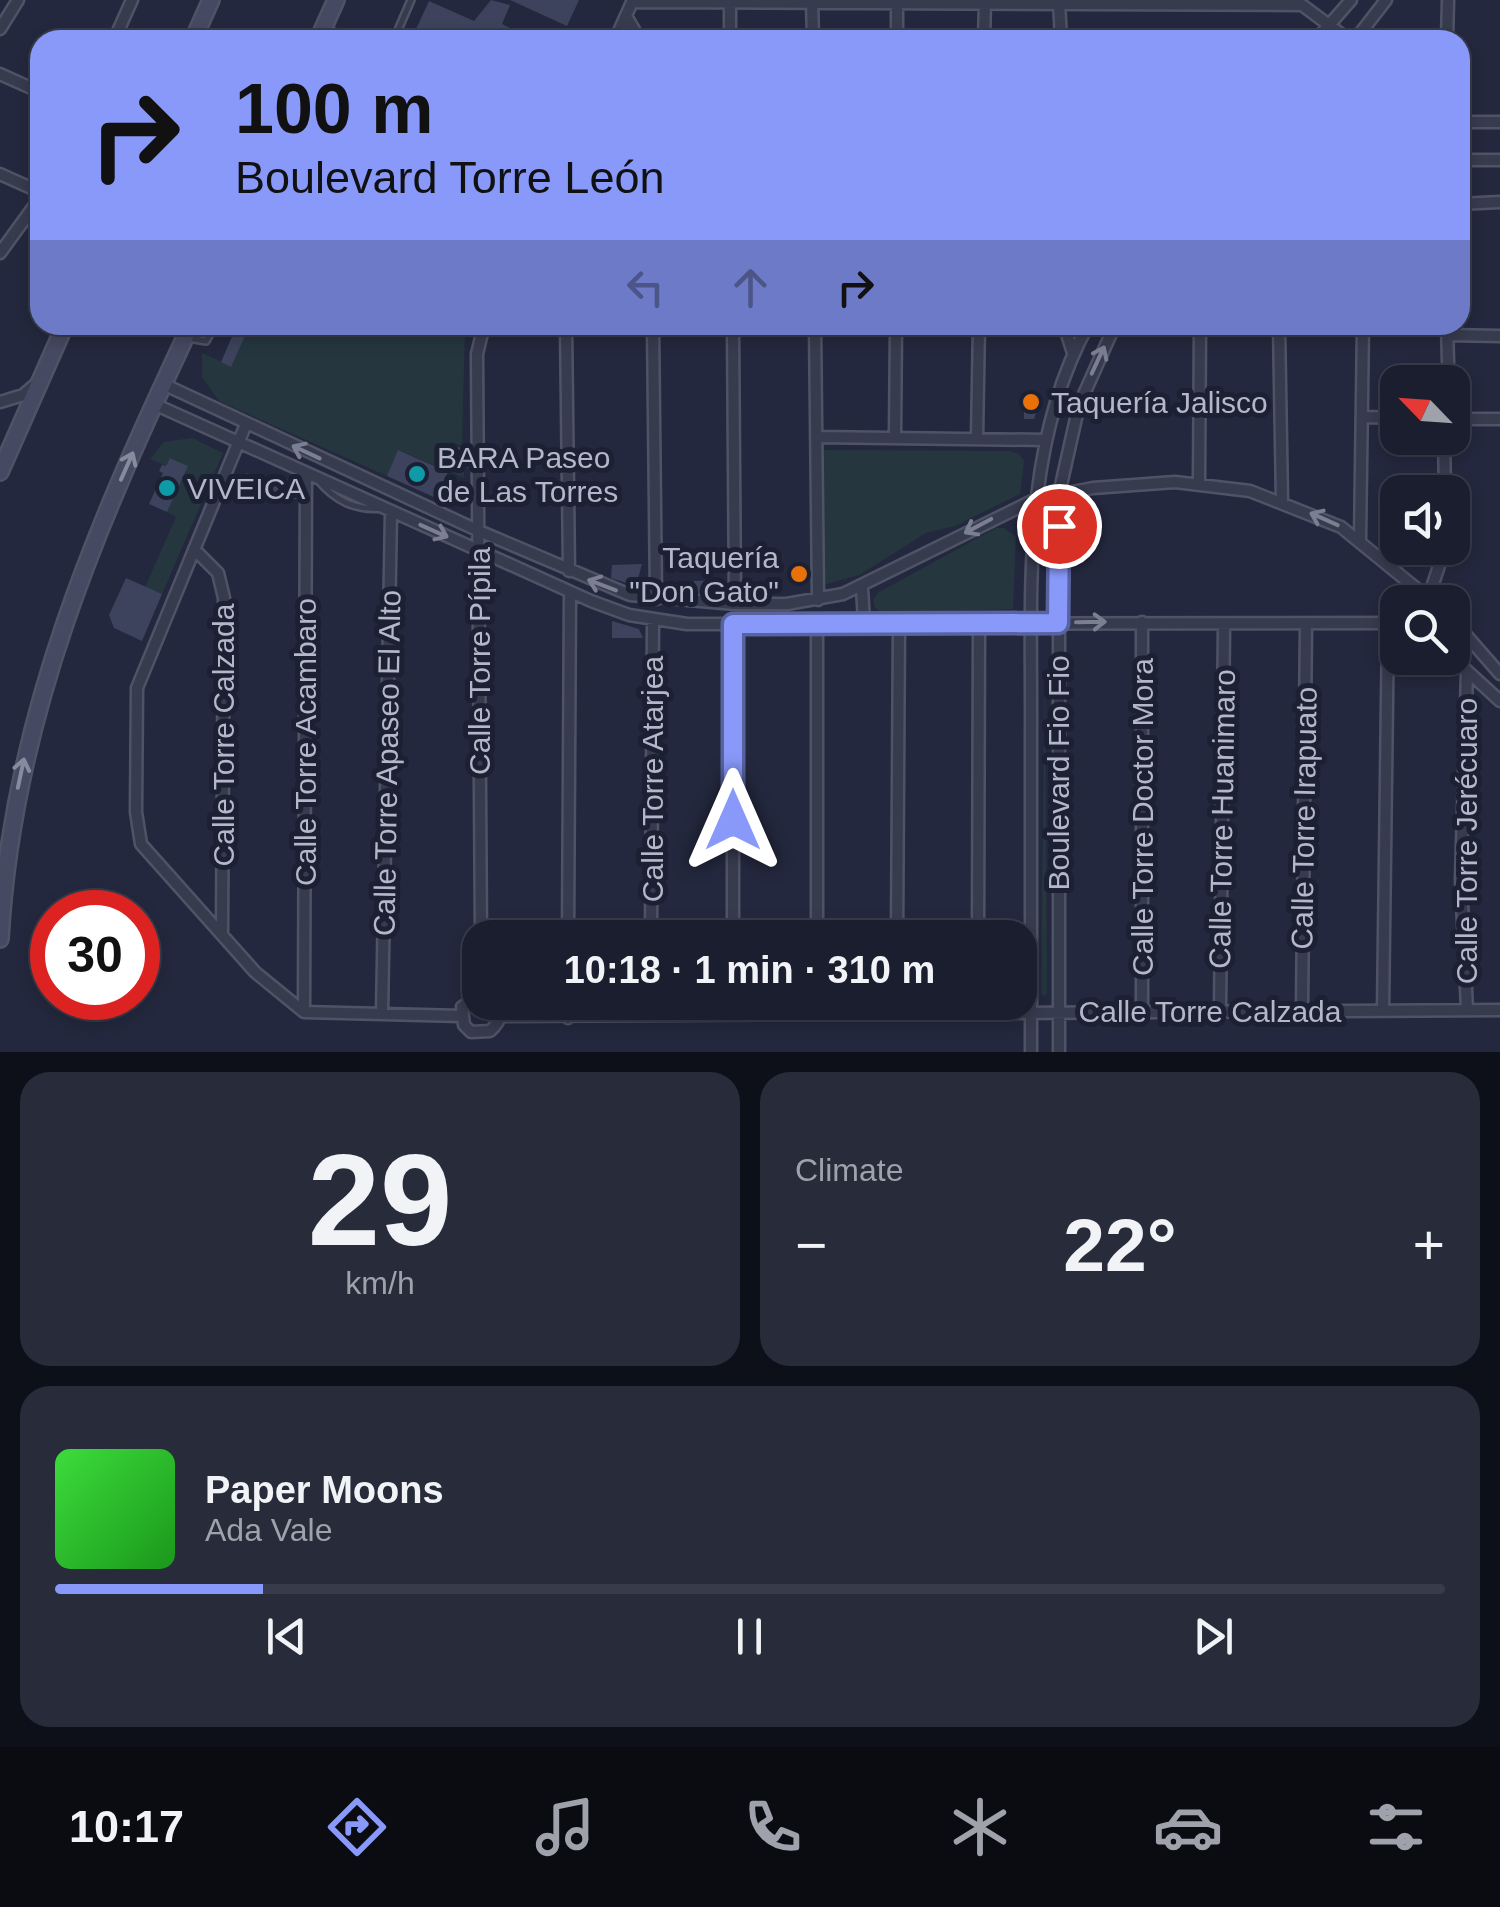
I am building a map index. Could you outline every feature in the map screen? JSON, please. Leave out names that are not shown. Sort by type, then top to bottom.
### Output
[{"type":"main road","points":[[198,30],[211,0]]},
{"type":"main road","points":[[323,30],[336,0]]},
{"type":"main road","points":[[0,472],[61,335]]},
{"type":"main road","points":[[0,938],[4,852],[49,662],[97,534],[188,335]]},
{"type":"street","points":[[0,29],[18,0]]},
{"type":"street","points":[[118,30],[132,0]]},
{"type":"street","points":[[1325,30],[1350,0]]},
{"type":"street","points":[[1360,30],[1386,0]]},
{"type":"street","points":[[1446,30],[1448,0]]},
{"type":"street","points":[[620,30],[633,1],[1302,3],[1339,30]]},
{"type":"street","points":[[730,2],[730,30]]},
{"type":"street","points":[[812,2],[813,30]]},
{"type":"street","points":[[897,2],[897,30]]},
{"type":"street","points":[[984,30],[985,2]]},
{"type":"street","points":[[1059,3],[1060,30]]},
{"type":"street","points":[[626,16],[634,30]]},
{"type":"street","points":[[0,74],[30,88]]},
{"type":"street","points":[[1470,122],[1500,122]]},
{"type":"street","points":[[1470,160],[1500,160]]},
{"type":"street","points":[[0,174],[30,190]]},
{"type":"street","points":[[1470,204],[1500,202]]},
{"type":"street","points":[[0,253],[30,210]]},
{"type":"street","points":[[1470,333],[1500,336]]},
{"type":"street","name":"Calle Torre Pípila","points":[[481,920],[477,354],[482,335]]},
{"type":"street","points":[[566,335],[568,571]]},
{"type":"street","points":[[653,335],[656,599]]},
{"type":"street","points":[[732,335],[735,604]]},
{"type":"street","points":[[815,335],[818,600]]},
{"type":"street","points":[[895,436],[896,335]]},
{"type":"street","points":[[978,437],[979,335]]},
{"type":"street","points":[[1067,335],[1073,353]]},
{"type":"street","name":"Boulevard Fio Fio","points":[[1031,920],[1036,499],[1045,440],[1073,353],[1083,335]]},
{"type":"street","name":"Boulevard Fio Fio","points":[[1059,1052],[1060,494],[1078,405],[1110,335]]},
{"type":"street","points":[[1199,482],[1200,335]]},
{"type":"street","points":[[1280,335],[1282,502]]},
{"type":"street","points":[[1360,539],[1363,335]]},
{"type":"street","points":[[1447,335],[1448,363]]},
{"type":"street","points":[[0,402],[23,395],[40,380]]},
{"type":"street","points":[[164,384],[478,531],[630,595],[735,604],[818,600],[862,588],[1036,499],[1136,483],[1199,482],[1282,502],[1360,539],[1412,585]]},
{"type":"street","points":[[154,404],[570,592],[652,620],[733,624],[1380,623]]},
{"type":"street","points":[[1364,417],[1380,417]]},
{"type":"street","points":[[1470,419],[1500,418]]},
{"type":"street","name":"Calle Torre Calzada","points":[[246,424],[137,688],[136,812],[148,857],[268,985],[304,1012]]},
{"type":"street","points":[[816,437],[1045,440]]},
{"type":"street","points":[[451,452],[478,464]]},
{"type":"street","name":"Calle Torre Acambaro","points":[[304,1012],[312,475]]},
{"type":"street","name":"Calle Torre Apaseo El Alto","points":[[382,1014],[387,510]]},
{"type":"street","name":"Calle Torre Calzada","points":[[194,548],[218,573],[224,598],[222,933]]},
{"type":"street","points":[[862,588],[864,622]]},
{"type":"street","points":[[568,920],[570,592]]},
{"type":"street","name":"Calle Torre Atarjea","points":[[651,920],[652,620]]},
{"type":"street","name":"Calle Torre Doctor Mora","points":[[1142,622],[1142,1012]]},
{"type":"street","points":[[897,920],[899,623]]},
{"type":"street","points":[[978,920],[979,623]]},
{"type":"street","points":[[733,624],[733,920]]},
{"type":"street","points":[[816,920],[817,624]]},
{"type":"street","name":"Calle Torre Irapuato","points":[[1302,1010],[1306,625]]},
{"type":"street","name":"Calle Torre Huanimaro","points":[[1220,1011],[1224,626]]},
{"type":"street","points":[[1470,640],[1500,674]]},
{"type":"street","points":[[1470,674],[1500,701]]},
{"type":"street","points":[[1383,1011],[1392,675]]},
{"type":"street","name":"Calle Torre Jerécuaro","points":[[1466,1010],[1461,880],[1467,675]]},
{"type":"street","name":"Calle Torre Calzada","points":[[1037,1012],[1500,1010]]},
{"type":"street","points":[[304,1012],[461,1016],[462,1013]]},
{"type":"street","name":"Calle Torre Calzada","points":[[464,1020],[471,1032],[481,1034],[490,1032],[498,1020]]},
{"type":"street","name":"Boulevard Fio Fio","points":[[1031,1020],[1031,1052]]},
{"type":"lane","points":[[398,30],[411,0]]},
{"type":"shaded area","points":[[245,335],[465,335],[462,446],[451,442],[441,454],[445,462],[464,471],[464,478],[399,450],[387,476],[219,401],[202,377],[202,353],[231,366]]},
{"type":"shaded area","points":[[192,438],[223,453],[162,594],[145,587],[176,517],[167,512],[187,466],[171,458],[166,466],[150,459],[164,442]]},
{"type":"shaded area","points":[[824,450],[1009,451],[1019,454],[1024,461],[1020,494],[955,526],[926,533],[859,575],[823,585]]},
{"type":"shaded area","points":[[996,528],[1004,528],[1016,537],[1013,609],[884,613],[875,608],[873,600],[879,592]]},
{"type":"shaded area","points":[[1045,647],[1047,994],[1045,996],[1041,994]]},
{"type":"building","points":[[491,0],[510,5],[502,24],[514,30],[416,30],[429,1],[474,21]]},
{"type":"building","points":[[510,0],[579,0],[567,26]]},
{"type":"building","points":[[233,335],[245,335],[231,367],[221,362]]},
{"type":"building","name":"Taquería Jalisco","points":[[1024,396],[1041,396],[1034,419],[1024,419]]},
{"type":"building","name":"BARA Paseo de Las Torres","points":[[398,450],[448,472],[436,498],[387,476]]},
{"type":"building","name":"VIVEICA","points":[[170,458],[188,466],[167,512],[149,504],[163,473],[159,471]]},
{"type":"building","points":[[246,473],[282,489],[287,479],[292,481],[297,499],[238,499]]},
{"type":"building","points":[[642,564],[636,586],[611,578],[612,565]]},
{"type":"building","points":[[126,578],[162,594],[142,641],[114,628],[109,615]]},
{"type":"building","points":[[719,580],[719,594],[694,593],[694,581]]},
{"type":"building","points":[[612,621],[639,629],[643,638],[612,638]]},
{"type":"place","name":"Taquería Jalisco","points":[[1031,402]]},
{"type":"place","name":"BARA Paseo de Las Torres","points":[[417,474]]},
{"type":"place","name":"VIVEICA","points":[[167,488]]},
{"type":"place","name":"Taquería \"Don Gato\"","points":[[799,574]]},
{"type":"route","points":[[733,820],[733,624],[1058,623],[1059,526]]}]
